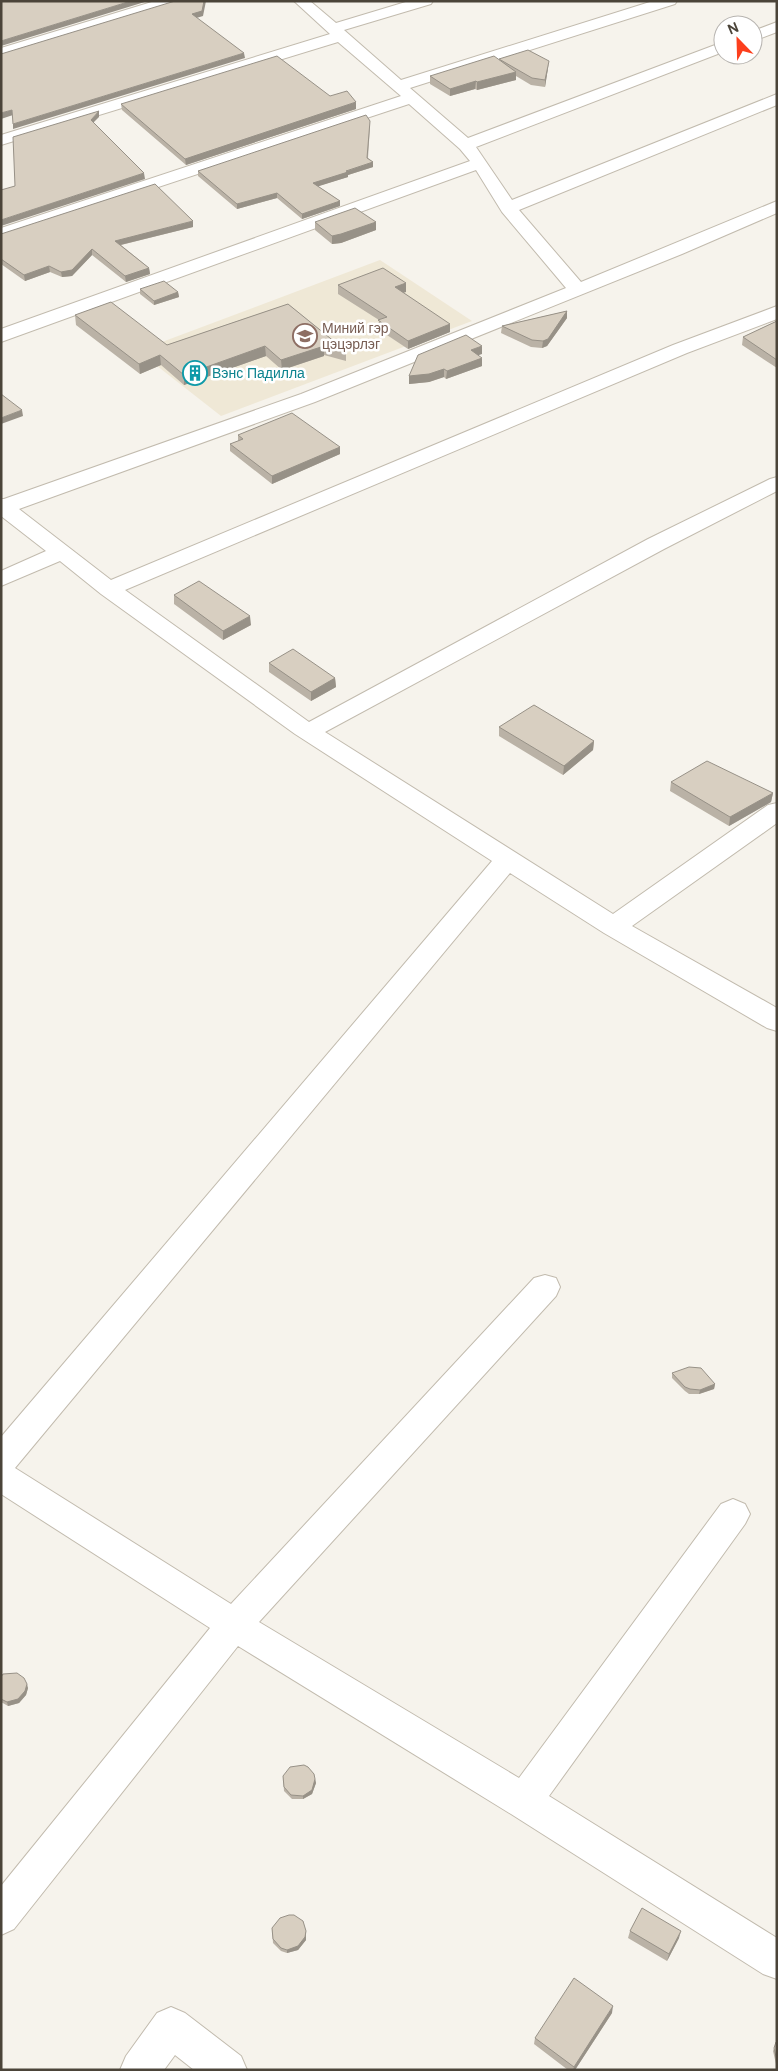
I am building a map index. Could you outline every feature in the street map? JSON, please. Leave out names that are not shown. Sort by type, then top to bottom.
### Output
[{"type":"street","points":[[1,54],[172,1]]},
{"type":"street","points":[[301,1],[466,144],[508,208],[577,289]]},
{"type":"street","points":[[1,140],[426,1]]},
{"type":"street","points":[[398,86],[670,1]]},
{"type":"street","points":[[763,32],[777,27]]},
{"type":"street","points":[[466,144],[713,52]]},
{"type":"street","points":[[1,234],[412,98]]},
{"type":"street","points":[[508,208],[777,99]]},
{"type":"street","points":[[1,336],[480,163]]},
{"type":"street","points":[[2,506],[308,398],[676,250],[777,206]]},
{"type":"street","points":[[109,589],[680,348],[756,322],[777,312]]},
{"type":"street","points":[[308,732],[656,544],[777,483]]},
{"type":"street","points":[[2,506],[109,589],[308,732],[613,927],[777,1021]]},
{"type":"street","points":[[1,579],[62,552]]},
{"type":"street","points":[[1,591],[25,568]]},
{"type":"street","points":[[613,927],[777,811]]},
{"type":"street","points":[[1,1461],[508,859]]},
{"type":"street","points":[[1,1916],[234,1625],[545,1287]]},
{"type":"street","points":[[1,1476],[234,1625],[524,1801],[777,1960]]},
{"type":"street","points":[[524,1801],[733,1514]]},
{"type":"street","points":[[140,2070],[171,2027],[227,2070]]},
{"type":"shaded area","name":"Миний гэр цэцэрлэг","points":[[380,260],[472,321],[221,416],[138,351]]},
{"type":"building","points":[[1,1],[131,1],[1,41]]},
{"type":"building","points":[[175,1],[204,1],[202,11],[192,14],[244,53],[13,124],[12,110],[1,113],[1,54]]},
{"type":"building","points":[[528,50],[549,61],[545,80],[532,78],[499,59]]},
{"type":"building","points":[[277,56],[330,96],[347,91],[356,102],[185,159],[121,104]]},
{"type":"building","points":[[494,56],[516,72],[450,89],[430,76]]},
{"type":"building","points":[[99,111],[91,120],[144,173],[1,220],[1,190],[15,186],[13,137]]},
{"type":"building","points":[[366,115],[370,121],[367,158],[373,162],[313,183],[340,201],[302,214],[277,193],[237,204],[198,171]]},
{"type":"building","points":[[155,184],[193,221],[115,241],[149,268],[125,276],[92,249],[72,270],[61,272],[49,266],[24,275],[1,259],[1,234]]},
{"type":"building","points":[[355,208],[376,222],[332,236],[315,222]]},
{"type":"building","points":[[383,268],[406,283],[395,287],[450,324],[408,341],[378,320],[387,317],[338,285]]},
{"type":"building","points":[[164,281],[178,292],[154,301],[140,289]]},
{"type":"building","points":[[111,302],[167,345],[288,304],[346,351],[322,344],[324,346],[281,360],[265,346],[184,375],[160,355],[139,364],[75,315]]},
{"type":"building","points":[[567,311],[548,339],[543,341],[532,340],[502,326]]},
{"type":"building","points":[[777,321],[777,360],[743,337]]},
{"type":"building","points":[[466,335],[482,346],[471,350],[482,358],[447,371],[444,369],[429,374],[409,376],[418,355]]},
{"type":"building","points":[[1,394],[22,410],[1,418]]},
{"type":"building","points":[[292,413],[340,447],[272,476],[230,444],[243,439],[238,435]]},
{"type":"building","points":[[199,581],[250,616],[223,631],[174,595]]},
{"type":"building","points":[[293,649],[335,678],[311,692],[269,663]]},
{"type":"building","points":[[534,705],[594,741],[564,766],[499,727]]},
{"type":"building","points":[[707,761],[773,793],[730,817],[671,782]]},
{"type":"building","points":[[689,1367],[701,1368],[715,1384],[700,1390],[685,1387],[672,1373]]},
{"type":"building","points":[[17,1673],[24,1678],[27,1684],[25,1691],[18,1699],[7,1702],[1,1699],[1,1677],[3,1674]]},
{"type":"building","points":[[304,1765],[314,1774],[315,1779],[312,1790],[303,1796],[291,1795],[284,1787],[283,1776],[290,1767]]},
{"type":"building","points":[[642,1908],[681,1931],[669,1954],[630,1931]]},
{"type":"building","points":[[294,1915],[303,1921],[306,1931],[305,1937],[298,1946],[287,1950],[281,1948],[273,1939],[272,1928],[280,1918]]},
{"type":"building","points":[[574,1978],[613,2006],[574,2067],[535,2038]]},
{"type":"building","points":[[777,2042],[777,2061],[774,2048]]},
{"type":"place","name":"Миний гэр цэцэрлэг","points":[[305,336]]},
{"type":"place","name":"Вэнс Падилла","points":[[195,373]]}]
